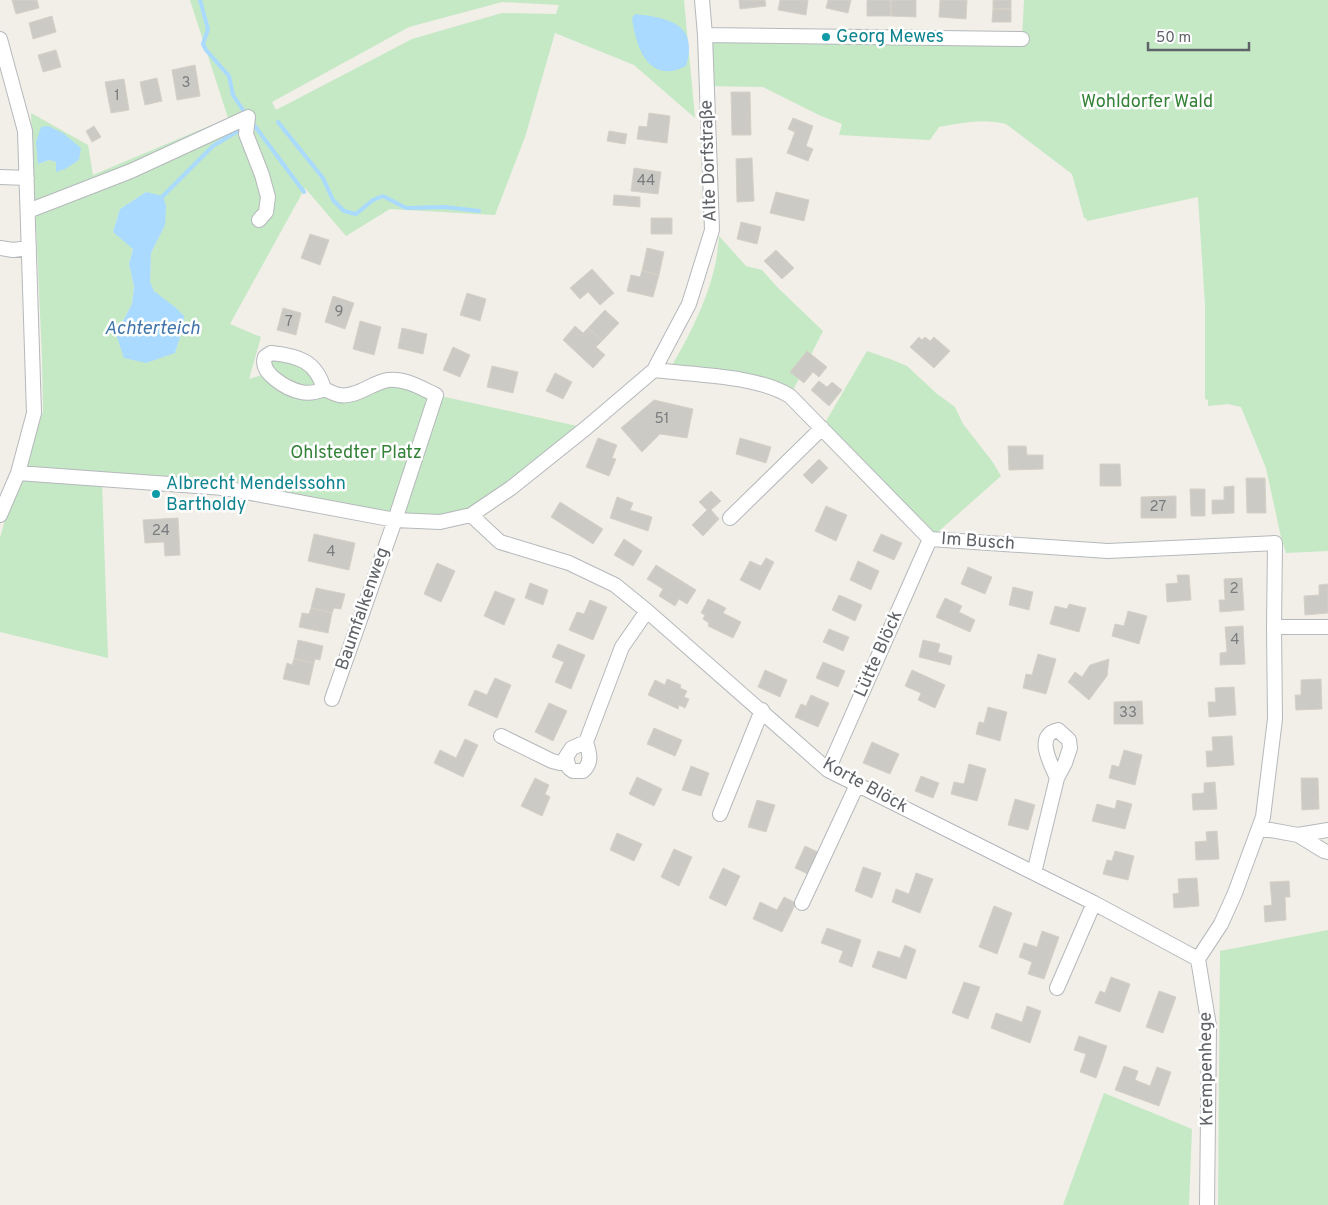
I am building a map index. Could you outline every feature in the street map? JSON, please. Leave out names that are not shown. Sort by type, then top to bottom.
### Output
[{"type":"street","name":"Alte Dorfstraße","points":[[470,515],[511,488],[654,370],[689,304],[712,230],[702,0]]},
{"type":"street","points":[[705,35],[1022,39]]},
{"type":"street","points":[[0,40],[24,131],[34,413],[18,473],[0,512]]},
{"type":"street","points":[[28,211],[131,171],[248,117],[246,134],[262,174],[268,197],[266,212],[258,220]]},
{"type":"street","points":[[0,177],[27,178]]},
{"type":"street","points":[[0,248],[13,250],[29,248]]},
{"type":"street","name":"Im Busch","points":[[654,370],[747,381],[769,386],[790,396],[930,539],[1108,551],[1276,543],[1274,627]]},
{"type":"street","points":[[324,389],[339,395],[347,395],[387,380],[398,380],[415,385],[436,396],[395,520]]},
{"type":"street","points":[[730,518],[822,428]]},
{"type":"street","points":[[18,473],[224,488],[395,520],[440,522],[470,515]]},
{"type":"street","name":"Korte Blöck","points":[[470,515],[500,542],[569,563],[615,585],[647,610],[828,770],[1094,903],[1198,959]]},
{"type":"street","name":"Baumfalkenweg","points":[[332,699],[395,520]]},
{"type":"street","name":"Lütte Blöck","points":[[828,770],[930,539]]},
{"type":"street","points":[[586,742],[572,748],[566,757],[569,768],[574,771],[579,772],[586,768],[590,758],[586,742],[622,647],[647,610]]},
{"type":"street","points":[[1198,959],[1224,916],[1235,893],[1263,817],[1275,719],[1274,627],[1328,627]]},
{"type":"street","points":[[720,814],[762,710]]},
{"type":"street","points":[[501,736],[552,761],[567,762]]},
{"type":"street","points":[[1034,873],[1057,778]]},
{"type":"street","points":[[802,903],[857,785]]},
{"type":"street","points":[[1259,828],[1298,834],[1328,830]]},
{"type":"street","points":[[1298,834],[1328,852]]},
{"type":"street","points":[[1057,988],[1094,903]]},
{"type":"street","name":"Krempenhege","points":[[1198,959],[1209,1026],[1207,1205]]},
{"type":"green space","name":"Ohlstedter Platz","points":[[190,0],[684,0],[695,118],[634,65],[555,33],[525,137],[495,215],[390,209],[346,236],[305,188],[230,324],[261,337],[249,379],[268,373],[265,357],[304,360],[339,395],[387,380],[436,395],[586,428],[511,488],[440,522],[224,488],[102,480],[108,658],[0,632],[0,538],[18,473],[43,412],[31,113],[88,145],[93,175],[228,118]],"holes":[[[502,2],[559,5],[556,14],[502,13],[412,39],[276,110],[272,102],[409,27]],[[63,133],[56,162],[49,160],[38,164]],[[146,192],[165,224],[151,253],[150,282],[154,291],[184,316],[183,328],[175,353],[116,334],[132,304],[134,286],[129,264],[133,248],[113,232],[120,209]]]},
{"type":"green space","name":"Wohldorfer Wald","points":[[1024,0],[1328,0],[1328,551],[1286,553],[1266,468],[1241,407],[1228,404],[1208,406],[1208,400],[1205,399],[1205,305],[1198,197],[1087,221],[1084,218],[1072,174],[1006,124],[980,121],[939,127],[930,140],[839,135],[842,124],[821,116],[763,87],[707,86],[705,35],[1022,39]]},
{"type":"green space","points":[[719,236],[746,266],[762,270],[823,331],[790,396],[668,372],[689,335],[706,297],[715,266]]},
{"type":"green space","points":[[867,351],[907,366],[936,393],[955,407],[963,424],[992,461],[1001,476],[930,539],[822,428]]},
{"type":"green space","points":[[1328,930],[1328,1205],[1218,1205],[1220,951]]},
{"type":"green space","points":[[1104,1093],[1192,1129],[1189,1205],[1063,1205]]},
{"type":"water","points":[[635,14],[659,18],[678,25],[688,40],[689,52],[686,66],[673,71],[663,71],[654,67],[647,60],[637,41],[632,18]]},
{"type":"water","points":[[48,126],[63,133],[81,148],[79,160],[65,169],[56,172],[56,162],[49,160],[38,164],[36,142],[41,127]]},
{"type":"water","name":"Achterteich","points":[[146,192],[163,196],[166,206],[165,225],[151,253],[150,282],[154,291],[184,316],[183,328],[175,353],[146,363],[124,358],[116,334],[132,304],[134,286],[129,264],[133,249],[113,232],[120,209]]},
{"type":"building","points":[[12,0],[37,0],[39,8],[16,14]]},
{"type":"building","points":[[739,0],[765,0],[766,6],[740,9]]},
{"type":"building","points":[[780,0],[808,0],[806,15],[778,10]]},
{"type":"building","points":[[828,0],[851,0],[848,13],[826,8]]},
{"type":"building","points":[[867,0],[891,0],[891,16],[867,16]]},
{"type":"building","points":[[891,0],[916,0],[916,17],[891,16]]},
{"type":"building","points":[[940,0],[967,0],[966,19],[939,17]]},
{"type":"building","points":[[993,0],[1011,0],[1011,9],[993,9]]},
{"type":"building","points":[[993,9],[1011,9],[1011,22],[992,22]]},
{"type":"building","points":[[52,16],[56,32],[33,39],[29,23]]},
{"type":"building","points":[[56,50],[61,67],[43,72],[38,55]]},
{"type":"building","points":[[195,65],[200,96],[177,100],[172,70]]},
{"type":"building","points":[[157,78],[162,101],[145,105],[140,82]]},
{"type":"building","points":[[124,79],[129,110],[111,113],[105,82]]},
{"type":"building","points":[[731,92],[750,92],[751,135],[732,135]]},
{"type":"building","points":[[649,113],[670,116],[667,143],[637,139],[639,126],[647,127]]},
{"type":"building","points":[[793,118],[813,126],[806,146],[813,149],[808,161],[787,153],[795,132],[788,129]]},
{"type":"building","points":[[94,126],[101,137],[92,142],[86,131]]},
{"type":"building","points":[[609,131],[627,134],[625,144],[607,141]]},
{"type":"building","points":[[752,158],[754,201],[737,202],[736,159]]},
{"type":"building","points":[[634,168],[661,172],[658,194],[631,191]]},
{"type":"building","points":[[776,192],[809,200],[804,221],[770,213]]},
{"type":"building","points":[[614,195],[640,197],[640,207],[613,205]]},
{"type":"building","points":[[651,218],[672,218],[672,234],[651,234]]},
{"type":"building","points":[[741,222],[761,227],[757,244],[737,239]]},
{"type":"building","points":[[310,234],[329,240],[320,265],[301,258]]},
{"type":"building","points":[[647,248],[664,252],[659,275],[642,271]]},
{"type":"building","points":[[776,250],[794,268],[782,279],[764,261]]},
{"type":"building","points":[[592,269],[614,293],[600,305],[588,292],[580,299],[570,288]]},
{"type":"building","points":[[642,271],[659,275],[653,297],[627,291],[631,275],[640,277]]},
{"type":"building","points":[[467,293],[486,299],[480,321],[460,315]]},
{"type":"building","points":[[333,296],[354,303],[345,329],[325,322]]},
{"type":"building","points":[[283,308],[301,313],[296,335],[277,330]]},
{"type":"building","points":[[605,310],[619,323],[602,341],[588,328]]},
{"type":"building","points":[[360,321],[381,327],[374,355],[353,349]]},
{"type":"building","points":[[575,326],[583,333],[588,328],[602,341],[596,347],[605,355],[593,368],[563,340]]},
{"type":"building","points":[[402,328],[427,334],[423,354],[398,348]]},
{"type":"building","points":[[919,337],[922,340],[925,337],[930,341],[934,337],[950,351],[934,368],[910,347]]},
{"type":"building","points":[[453,347],[470,355],[460,377],[443,370]]},
{"type":"building","points":[[807,351],[827,367],[819,377],[813,372],[804,383],[790,372]]},
{"type":"building","points":[[492,366],[518,372],[513,393],[487,387]]},
{"type":"building","points":[[555,373],[572,382],[563,399],[546,391]]},
{"type":"building","points":[[819,381],[827,387],[832,382],[842,390],[829,406],[811,390]]},
{"type":"building","points":[[654,400],[693,409],[687,438],[660,434],[642,452],[621,428]]},
{"type":"building","points":[[598,438],[617,445],[612,458],[616,459],[609,476],[586,467]]},
{"type":"building","points":[[740,438],[771,447],[766,463],[736,454]]},
{"type":"building","points":[[1008,446],[1026,446],[1027,455],[1043,455],[1043,469],[1009,470]]},
{"type":"building","points":[[819,459],[828,468],[812,484],[803,475]]},
{"type":"building","points":[[1100,464],[1120,464],[1121,486],[1100,486]]},
{"type":"building","points":[[1246,478],[1265,478],[1266,513],[1247,513]]},
{"type":"building","points":[[1234,486],[1234,513],[1212,514],[1212,500],[1224,500],[1224,487]]},
{"type":"building","points":[[1190,489],[1205,489],[1205,516],[1191,516]]},
{"type":"building","points":[[711,491],[721,501],[711,510],[719,519],[703,536],[692,525],[707,510],[699,502]]},
{"type":"building","points":[[1176,496],[1176,518],[1141,518],[1141,497]]},
{"type":"building","points":[[617,497],[633,503],[630,510],[652,517],[648,531],[610,518]]},
{"type":"building","points":[[560,502],[603,529],[593,544],[551,517]]},
{"type":"building","points":[[826,506],[847,515],[836,541],[815,531]]},
{"type":"building","points":[[178,518],[180,555],[165,556],[164,542],[145,543],[143,520]]},
{"type":"building","points":[[314,534],[355,543],[349,570],[308,561]]},
{"type":"building","points":[[881,534],[902,543],[894,560],[873,551]]},
{"type":"building","points":[[624,539],[642,551],[633,566],[614,555]]},
{"type":"building","points":[[766,558],[774,562],[760,590],[740,580],[750,561],[761,566]]},
{"type":"building","points":[[858,561],[879,571],[871,590],[850,580]]},
{"type":"building","points":[[437,563],[455,571],[441,602],[424,594]]},
{"type":"building","points":[[656,565],[696,590],[687,604],[679,599],[675,606],[659,596],[663,589],[647,579]]},
{"type":"building","points":[[968,567],[992,577],[985,594],[961,584]]},
{"type":"building","points":[[1177,575],[1189,575],[1191,600],[1167,602],[1166,584],[1178,583]]},
{"type":"building","points":[[1242,578],[1244,610],[1220,612],[1219,600],[1225,600],[1224,579]]},
{"type":"building","points":[[530,583],[548,590],[543,605],[525,598]]},
{"type":"building","points":[[1328,584],[1328,613],[1305,615],[1304,596],[1319,595],[1319,585]]},
{"type":"building","points":[[1013,587],[1033,592],[1029,610],[1009,605]]},
{"type":"building","points":[[316,588],[345,594],[341,609],[334,608],[332,613],[311,608]]},
{"type":"building","points":[[495,591],[515,599],[504,625],[484,616]]},
{"type":"building","points":[[839,595],[862,605],[855,621],[832,610]]},
{"type":"building","points":[[945,598],[962,606],[959,612],[975,620],[970,632],[936,617]]},
{"type":"building","points":[[708,599],[726,608],[723,613],[741,622],[733,638],[708,626],[709,623],[703,619],[705,615],[701,613]]},
{"type":"building","points":[[590,600],[607,607],[593,640],[569,630],[577,612],[584,614]]},
{"type":"building","points":[[1069,604],[1086,608],[1079,632],[1050,624],[1055,606],[1067,609]]},
{"type":"building","points":[[311,608],[332,613],[328,633],[299,627],[302,613],[309,614]]},
{"type":"building","points":[[1128,611],[1147,616],[1139,644],[1112,636],[1115,624],[1124,626]]},
{"type":"building","points":[[1243,626],[1245,664],[1220,665],[1220,653],[1227,652],[1225,627]]},
{"type":"building","points":[[829,629],[849,637],[843,651],[823,642]]},
{"type":"building","points":[[298,640],[323,646],[320,660],[315,659],[314,663],[294,659]]},
{"type":"building","points":[[923,640],[940,644],[938,652],[952,656],[950,665],[919,657]]},
{"type":"building","points":[[558,644],[585,655],[571,689],[555,682],[564,662],[552,657]]},
{"type":"building","points":[[1038,654],[1056,659],[1046,694],[1023,688],[1026,674],[1032,675]]},
{"type":"building","points":[[294,659],[314,663],[309,685],[283,679],[287,663],[292,665]]},
{"type":"building","points":[[1109,659],[1107,676],[1089,700],[1068,682],[1075,672],[1082,677],[1090,665]]},
{"type":"building","points":[[823,662],[845,671],[838,687],[816,678]]},
{"type":"building","points":[[765,670],[787,680],[780,697],[758,687]]},
{"type":"building","points":[[912,670],[945,685],[935,708],[918,700],[921,693],[905,686]]},
{"type":"building","points":[[495,678],[511,685],[497,718],[468,705],[475,690],[487,695]]},
{"type":"building","points":[[667,679],[681,685],[680,688],[687,691],[684,697],[689,699],[685,708],[679,705],[678,709],[648,695],[655,680],[665,685]]},
{"type":"building","points":[[1321,679],[1322,709],[1296,710],[1295,695],[1301,695],[1301,680]]},
{"type":"building","points":[[1234,687],[1236,715],[1209,717],[1208,702],[1216,702],[1215,688]]},
{"type":"building","points":[[811,695],[829,703],[818,727],[795,717],[801,704],[806,706]]},
{"type":"building","points":[[1142,701],[1143,724],[1114,724],[1114,702]]},
{"type":"building","points":[[549,703],[567,711],[553,741],[535,732]]},
{"type":"building","points":[[988,707],[1007,712],[1000,741],[976,734],[979,722],[984,723]]},
{"type":"building","points":[[654,728],[682,740],[675,756],[647,744]]},
{"type":"building","points":[[1232,736],[1234,765],[1207,767],[1206,751],[1213,751],[1212,737]]},
{"type":"building","points":[[465,739],[478,745],[463,777],[434,763],[440,750],[456,758]]},
{"type":"building","points":[[872,742],[899,754],[890,774],[863,763]]},
{"type":"building","points":[[1124,750],[1142,755],[1135,785],[1109,778],[1112,765],[1119,767]]},
{"type":"building","points":[[969,764],[986,769],[977,801],[951,794],[954,782],[964,784]]},
{"type":"building","points":[[691,766],[709,773],[701,796],[682,790]]},
{"type":"building","points":[[921,776],[939,783],[933,798],[915,791]]},
{"type":"building","points":[[637,777],[662,789],[654,806],[629,794]]},
{"type":"building","points":[[535,778],[549,785],[545,794],[550,797],[542,816],[521,806]]},
{"type":"building","points":[[1301,778],[1318,778],[1319,809],[1302,810]]},
{"type":"building","points":[[1215,782],[1217,809],[1193,810],[1192,794],[1204,793],[1204,783]]},
{"type":"building","points":[[1015,799],[1035,805],[1028,830],[1008,825]]},
{"type":"building","points":[[757,800],[775,805],[766,832],[748,827]]},
{"type":"building","points":[[1117,800],[1132,804],[1125,829],[1092,821],[1097,804],[1115,809]]},
{"type":"building","points":[[1217,831],[1219,859],[1196,860],[1195,842],[1207,841],[1206,832]]},
{"type":"building","points":[[617,833],[642,844],[634,861],[610,850]]},
{"type":"building","points":[[805,846],[820,853],[810,875],[795,868]]},
{"type":"building","points":[[674,849],[692,857],[679,886],[661,877]]},
{"type":"building","points":[[1115,851],[1134,856],[1128,880],[1103,874],[1107,860],[1112,861]]},
{"type":"building","points":[[863,867],[881,873],[872,898],[855,891]]},
{"type":"building","points":[[723,868],[740,876],[726,906],[709,898]]},
{"type":"building","points":[[916,873],[933,879],[920,913],[892,902],[896,889],[909,894]]},
{"type":"building","points":[[1197,878],[1199,906],[1174,908],[1173,894],[1179,893],[1178,879]]},
{"type":"building","points":[[1289,881],[1290,897],[1285,897],[1286,920],[1265,922],[1264,906],[1272,905],[1270,882]]},
{"type":"building","points":[[784,897],[796,903],[782,932],[753,919],[760,902],[777,910]]},
{"type":"building","points":[[994,906],[1012,913],[997,954],[979,947]]},
{"type":"building","points":[[827,928],[861,940],[852,967],[839,962],[843,951],[821,943]]},
{"type":"building","points":[[1042,931],[1059,937],[1044,979],[1028,974],[1032,962],[1019,957],[1024,943],[1037,947]]},
{"type":"building","points":[[905,945],[916,950],[906,979],[872,967],[878,951],[900,958]]},
{"type":"building","points":[[1111,977],[1130,984],[1120,1012],[1095,1003],[1100,991],[1105,993]]},
{"type":"building","points":[[964,982],[980,987],[968,1019],[952,1013]]},
{"type":"building","points":[[1159,991],[1176,997],[1163,1033],[1146,1027]]},
{"type":"building","points":[[1027,1006],[1041,1011],[1030,1043],[991,1028],[996,1013],[1022,1022]]},
{"type":"building","points":[[1079,1036],[1107,1046],[1096,1078],[1080,1072],[1086,1054],[1074,1050]]},
{"type":"building","points":[[1124,1066],[1138,1071],[1135,1080],[1150,1086],[1157,1067],[1171,1072],[1159,1106],[1115,1090]]},
{"type":"waterway","points":[[200,0],[208,29],[203,44],[229,76],[233,95],[243,110]]},
{"type":"waterway","points":[[278,122],[323,178],[333,200],[344,211],[356,214],[373,200],[383,196],[406,208],[445,207],[479,211]]},
{"type":"waterway","points":[[254,125],[304,192]]},
{"type":"waterway","points":[[163,196],[213,146],[238,131]]},
{"type":"place","name":"Georg Mewes","points":[[826,37]]},
{"type":"place","name":"Albrecht Mendelssohn Bartholdy","points":[[156,494]]}]
